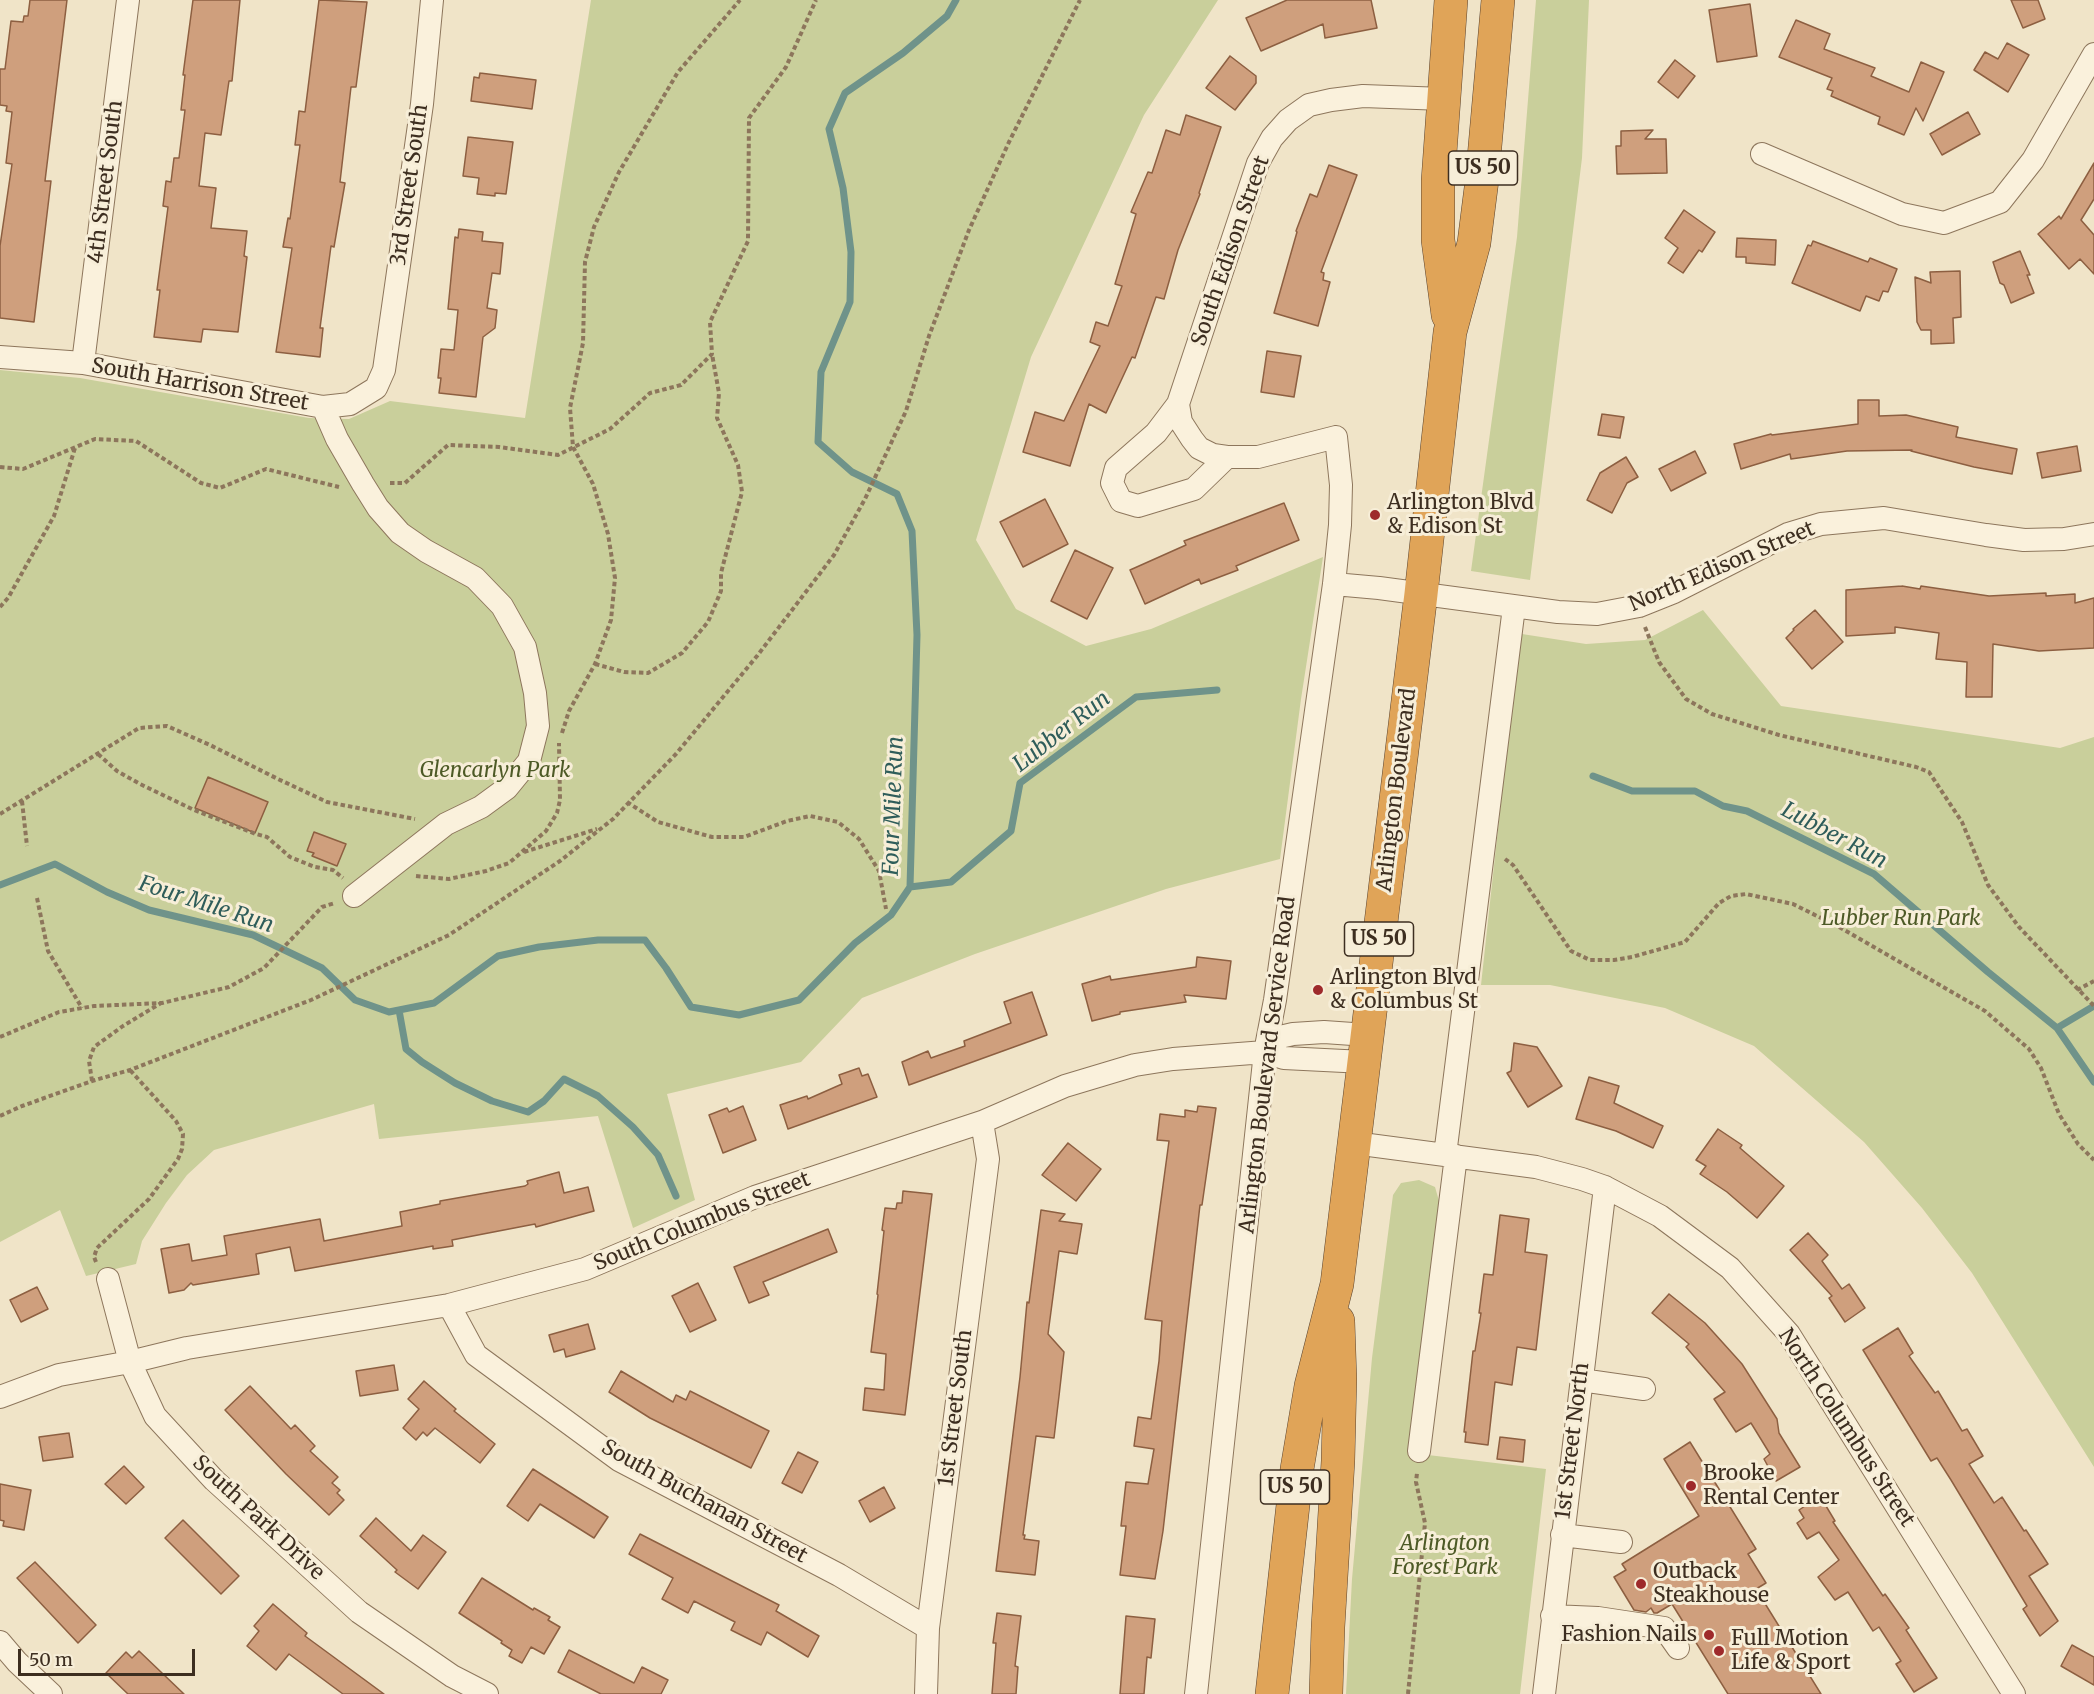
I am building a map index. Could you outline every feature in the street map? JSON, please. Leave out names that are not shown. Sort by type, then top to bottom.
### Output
[{"type":"highway","name":"Arlington Boulevard","points":[[1450,332],[1438,240],[1438,181],[1451,0]]},
{"type":"highway","name":"Arlington Boulevard","points":[[1272,1694],[1297,1469],[1311,1386],[1337,1284],[1421,594],[1450,332],[1473,243],[1482,180],[1498,0]]},
{"type":"highway","name":"Arlington Boulevard","points":[[1326,1694],[1338,1461],[1340,1379],[1337,1284]]},
{"type":"street","name":"4th Street South","points":[[83,363],[129,0]]},
{"type":"street","name":"3rd Street South","points":[[384,370],[422,104],[432,0]]},
{"type":"street","points":[[1762,154],[1902,214],[1944,223],[2000,202],[2033,160],[2094,54]]},
{"type":"street","name":"South Edison Street","points":[[1227,458],[1194,489],[1138,506],[1121,501],[1112,483],[1116,468],[1156,433],[1178,404],[1258,163],[1272,138],[1288,120],[1309,105],[1331,100],[1364,96],[1444,99]]},
{"type":"street","name":"South Harrison Street","points":[[0,357],[83,363],[323,407],[350,404],[364,397],[376,388],[384,370]]},
{"type":"street","points":[[1178,404],[1181,422],[1199,448],[1227,458]]},
{"type":"street","points":[[323,407],[337,439],[363,484],[378,508],[400,533],[426,551],[475,578],[502,606],[525,647],[535,693],[538,726],[528,761],[507,788],[481,807],[446,824],[354,896]]},
{"type":"street","name":"Arlington Boulevard Service Road","points":[[1196,1694],[1265,1053],[1275,1000],[1334,584],[1341,503],[1336,436],[1258,457],[1227,458]]},
{"type":"street","name":"North Edison Street","points":[[1421,594],[1586,614],[1639,606],[1674,592],[1788,534],[1821,524],[1884,518],[1986,536],[2024,540],[2064,539],[2094,534]]},
{"type":"street","points":[[1334,584],[1421,594]]},
{"type":"street","points":[[1419,1451],[1482,850],[1514,607]]},
{"type":"street","name":"South Columbus Street","points":[[0,1397],[59,1375],[130,1362],[187,1348],[449,1305],[585,1269],[755,1197],[982,1122],[1065,1086],[1136,1065],[1173,1059],[1265,1053],[1284,1058],[1366,1049]]},
{"type":"street","name":"1st Street South","points":[[926,1694],[928,1628],[988,1159],[982,1122]]},
{"type":"street","name":"North Columbus Street","points":[[1354,1143],[1544,1169],[1605,1187],[1670,1222],[1730,1268],[1789,1334],[2014,1694]]},
{"type":"street","name":"1st Street North","points":[[1544,1694],[1605,1187]]},
{"type":"street","name":"South Park Drive","points":[[108,1279],[130,1362],[154,1416],[214,1480],[359,1612],[452,1676],[487,1694]]},
{"type":"street","name":"South Buchanan Street","points":[[449,1305],[476,1355],[619,1460],[839,1575],[928,1628]]},
{"type":"street","points":[[1581,1380],[1644,1389]]},
{"type":"street","points":[[1562,1535],[1621,1542]]},
{"type":"street","points":[[1552,1616],[1598,1618],[1664,1628],[1678,1648]]},
{"type":"street","points":[[0,1642],[51,1694]]},
{"type":"path","points":[[414,876],[449,879],[486,871],[509,863],[546,831],[557,813],[560,800],[559,741],[569,711],[595,664],[611,621],[615,578],[608,534],[593,484],[573,447],[570,408],[583,343],[585,262],[594,227],[619,172],[678,72],[740,0]]},
{"type":"path","points":[[595,664],[624,672],[648,674],[682,653],[708,622],[721,591],[721,573],[742,492],[738,465],[717,418],[719,393],[712,354],[710,322],[748,241],[749,118],[786,67],[816,0]]},
{"type":"path","points":[[0,1116],[21,1106],[130,1070],[311,999],[449,935],[560,861],[602,828],[676,754],[758,656],[834,555],[865,499],[906,411],[930,336],[969,230],[1009,142],[1080,0]]},
{"type":"path","points":[[0,467],[23,469],[95,439],[136,441],[201,483],[220,488],[266,469],[348,490],[363,484],[405,483],[448,445],[499,447],[558,455],[610,429],[650,393],[681,385],[712,354]]},
{"type":"path","points":[[0,607],[8,598],[54,516],[75,447]]},
{"type":"path","points":[[1639,606],[1659,662],[1686,699],[1713,714],[1779,735],[1929,772],[1962,822],[1988,885],[2019,927],[2094,1006]]},
{"type":"path","points":[[0,814],[139,728],[167,726],[327,802],[446,824]]},
{"type":"path","points":[[0,1037],[59,1012],[82,1008],[162,1003],[229,987],[264,968],[322,907],[354,896],[348,882],[333,870],[299,862],[267,837],[194,810],[140,784],[117,771],[98,754]]},
{"type":"path","points":[[22,801],[27,846]]},
{"type":"path","points":[[627,802],[658,822],[712,837],[744,837],[787,820],[810,816],[837,822],[859,839],[879,871],[886,909]]},
{"type":"path","points":[[521,853],[602,828]]},
{"type":"path","points":[[1482,850],[1502,857],[1513,865],[1571,951],[1590,960],[1614,960],[1647,954],[1684,942],[1719,903],[1731,896],[1746,894],[1793,904],[1839,927],[1985,1011],[2029,1049],[2041,1068],[2059,1114],[2078,1144],[2094,1160]]},
{"type":"path","points":[[37,898],[48,951],[82,1008]]},
{"type":"path","points":[[2077,990],[2094,981]]},
{"type":"path","points":[[92,1081],[89,1061],[93,1047],[162,1003]]},
{"type":"path","points":[[108,1279],[98,1267],[94,1257],[97,1248],[149,1199],[178,1159],[182,1149],[183,1134],[176,1121],[130,1070]]},
{"type":"path","points":[[1408,1694],[1425,1523],[1416,1482],[1419,1451]]},
{"type":"green space","name":"Glencarlyn Park","points":[[591,0],[1218,0],[1144,115],[1031,357],[976,540],[1016,609],[1086,646],[1151,629],[1323,557],[1280,859],[1166,889],[975,954],[862,998],[801,1062],[667,1094],[695,1200],[633,1228],[598,1116],[379,1139],[374,1104],[214,1150],[187,1175],[166,1203],[142,1241],[136,1264],[86,1276],[60,1210],[0,1242],[0,370],[80,378],[309,418],[349,419],[390,401],[525,418]]},
{"type":"green space","points":[[1536,0],[1589,0],[1582,158],[1530,580],[1471,571],[1517,237]]},
{"type":"green space","name":"Lubber Run Park","points":[[1703,610],[1781,706],[2060,748],[2094,737],[2094,1467],[1972,1273],[1922,1208],[1864,1142],[1754,1046],[1665,1008],[1550,985],[1481,985],[1522,634],[1586,644],[1645,640]]},
{"type":"green space","name":"Arlington Forest Park","points":[[1419,1180],[1435,1187],[1439,1201],[1411,1453],[1546,1469],[1520,1694],[1346,1694],[1352,1579],[1372,1358],[1393,1195],[1401,1183]]},
{"type":"building","points":[[30,0],[67,0],[45,181],[51,181],[34,322],[0,318],[0,246],[12,164],[6,163],[12,112],[6,111],[7,106],[0,105],[0,69],[5,69],[11,21],[23,22],[24,16],[28,16]]},
{"type":"building","points":[[193,0],[240,0],[232,81],[229,81],[221,135],[205,133],[199,186],[216,188],[211,228],[247,231],[244,256],[247,257],[238,332],[203,329],[201,342],[154,337],[160,290],[157,290],[168,207],[163,206],[166,181],[171,182],[174,158],[179,158],[185,110],[181,110],[185,75],[183,75]]},
{"type":"building","points":[[319,0],[367,2],[356,87],[351,87],[340,182],[345,183],[334,247],[331,246],[320,328],[323,328],[320,357],[276,352],[292,248],[283,247],[288,218],[290,219],[300,145],[295,145],[299,111],[305,112]]},
{"type":"building","points":[[1287,0],[1371,0],[1377,28],[1325,38],[1323,24],[1261,51],[1246,18]]},
{"type":"building","points":[[2011,0],[2038,0],[2045,19],[2023,28]]},
{"type":"building","points":[[1750,4],[1757,56],[1717,62],[1709,10]]},
{"type":"building","points":[[1796,20],[1830,34],[1824,49],[1875,68],[1871,76],[1909,92],[1921,62],[1944,72],[1923,121],[1916,108],[1904,135],[1878,124],[1880,117],[1831,96],[1833,91],[1827,89],[1832,78],[1779,57]]},
{"type":"building","points":[[2007,43],[2029,55],[2008,92],[1974,70],[1985,52],[1998,59]]},
{"type":"building","points":[[1230,56],[1256,76],[1256,83],[1235,110],[1206,88]]},
{"type":"building","points":[[1675,60],[1695,76],[1678,98],[1658,82]]},
{"type":"building","points":[[480,73],[536,80],[532,109],[471,101],[474,77],[479,78]]},
{"type":"building","points":[[1968,112],[1980,134],[1942,155],[1930,134]]},
{"type":"building","points":[[1186,115],[1221,127],[1200,194],[1178,250],[1164,299],[1156,297],[1135,358],[1132,357],[1106,413],[1089,404],[1070,466],[1023,452],[1035,412],[1064,421],[1100,346],[1090,342],[1096,322],[1108,326],[1122,286],[1115,284],[1136,214],[1131,212],[1148,172],[1152,173],[1166,130],[1180,135]]},
{"type":"building","points":[[1653,130],[1645,139],[1666,139],[1667,173],[1617,174],[1616,146],[1621,146],[1621,131]]},
{"type":"building","points":[[468,137],[513,142],[506,194],[495,193],[495,196],[477,194],[479,178],[463,176]]},
{"type":"building","points":[[2094,163],[2094,199],[2081,220],[2094,235],[2094,274],[2080,259],[2069,269],[2038,234],[2059,216],[2061,219]]},
{"type":"building","points":[[1329,165],[1357,175],[1321,272],[1324,273],[1323,280],[1330,282],[1318,326],[1274,313],[1296,231],[1310,194],[1317,197]]},
{"type":"building","points":[[1684,210],[1715,232],[1702,252],[1699,250],[1683,273],[1668,263],[1678,248],[1665,238]]},
{"type":"building","points":[[459,229],[483,232],[482,241],[503,243],[500,274],[492,273],[487,308],[497,310],[495,328],[483,337],[476,397],[439,393],[441,349],[454,350],[458,310],[448,309],[455,237],[458,238]]},
{"type":"building","points":[[1737,238],[1776,240],[1775,265],[1746,263],[1746,257],[1736,257]]},
{"type":"building","points":[[1813,241],[1868,262],[1870,258],[1897,269],[1888,292],[1883,291],[1879,301],[1866,296],[1860,311],[1792,283],[1808,245],[1811,246]]},
{"type":"building","points":[[2020,251],[2030,275],[2027,275],[2034,293],[2011,303],[2004,285],[2000,283],[1993,262]]},
{"type":"building","points":[[1960,271],[1961,317],[1953,318],[1954,343],[1931,344],[1931,330],[1921,330],[1917,322],[1915,277],[1931,283],[1930,272]]},
{"type":"building","points":[[1267,351],[1301,356],[1294,397],[1261,392]]},
{"type":"building","points":[[1858,400],[1879,400],[1879,416],[1906,415],[1958,427],[1956,437],[2017,449],[2012,474],[1974,467],[1912,450],[1847,451],[1791,459],[1790,454],[1741,469],[1734,444],[1771,434],[1858,424]]},
{"type":"building","points":[[1602,414],[1624,417],[1620,438],[1598,435]]},
{"type":"building","points":[[2077,446],[2081,471],[2042,478],[2037,453]]},
{"type":"building","points":[[1695,451],[1706,473],[1671,491],[1659,469]]},
{"type":"building","points":[[1626,457],[1638,477],[1627,483],[1612,513],[1587,500],[1600,473]]},
{"type":"building","points":[[1045,499],[1068,544],[1023,567],[1000,522]]},
{"type":"building","points":[[1284,503],[1299,540],[1236,566],[1238,570],[1201,584],[1199,579],[1145,604],[1130,570],[1186,545],[1184,541]]},
{"type":"building","points":[[1075,550],[1113,568],[1087,619],[1051,601]]},
{"type":"building","points":[[1902,586],[1920,589],[1921,586],[1989,596],[2075,594],[2075,603],[2094,598],[2094,648],[2039,651],[1993,644],[1992,697],[1966,697],[1967,662],[1936,659],[1939,633],[1895,627],[1895,633],[1846,636],[1846,590]]},
{"type":"building","points":[[1815,610],[1843,642],[1812,669],[1786,638]]},
{"type":"building","points":[[208,777],[268,802],[255,833],[195,808]]},
{"type":"building","points":[[314,832],[346,844],[337,866],[312,856],[314,853],[307,851]]},
{"type":"building","points":[[1197,957],[1231,961],[1226,999],[1184,995],[1186,1002],[1120,1012],[1120,1014],[1092,1021],[1082,984],[1110,976],[1111,980],[1196,967]]},
{"type":"building","points":[[1032,992],[1047,1035],[909,1085],[902,1062],[928,1051],[931,1058],[965,1046],[964,1041],[1011,1023],[1004,1002]]},
{"type":"building","points":[[1514,1043],[1537,1047],[1562,1086],[1528,1107],[1507,1073],[1511,1071]]},
{"type":"building","points":[[859,1068],[862,1076],[868,1074],[877,1097],[788,1129],[780,1105],[807,1096],[808,1099],[842,1084],[839,1075]]},
{"type":"building","points":[[1589,1077],[1619,1086],[1614,1103],[1663,1126],[1653,1148],[1616,1131],[1576,1119]]},
{"type":"building","points":[[743,1106],[756,1140],[723,1153],[709,1115],[727,1108],[729,1112]]},
{"type":"building","points":[[1198,1106],[1216,1108],[1202,1205],[1200,1205],[1163,1531],[1155,1579],[1120,1575],[1126,1526],[1121,1526],[1126,1482],[1148,1484],[1154,1449],[1134,1446],[1138,1417],[1151,1419],[1159,1361],[1162,1321],[1145,1319],[1169,1141],[1157,1140],[1160,1114],[1185,1117],[1185,1110],[1197,1112]]},
{"type":"building","points":[[1718,1129],[1742,1145],[1740,1148],[1784,1186],[1757,1218],[1727,1192],[1700,1174],[1706,1166],[1696,1160]]},
{"type":"building","points":[[1068,1143],[1101,1169],[1076,1201],[1042,1175]]},
{"type":"building","points":[[559,1172],[564,1193],[588,1187],[594,1211],[536,1227],[535,1224],[452,1240],[453,1246],[433,1249],[433,1246],[295,1271],[290,1247],[256,1254],[259,1274],[193,1285],[191,1283],[184,1290],[169,1293],[161,1249],[189,1244],[192,1261],[227,1255],[224,1236],[320,1219],[324,1241],[402,1226],[400,1212],[440,1204],[440,1201],[525,1186],[528,1184],[527,1181]]},
{"type":"building","points":[[903,1191],[932,1194],[905,1415],[863,1410],[865,1388],[884,1390],[886,1354],[871,1352],[884,1231],[882,1230],[885,1208],[896,1209],[897,1203],[902,1203]]},
{"type":"building","points":[[1041,1210],[1065,1214],[1059,1221],[1082,1224],[1077,1254],[1059,1251],[1048,1334],[1064,1352],[1054,1438],[1036,1436],[1023,1535],[1025,1535],[1024,1539],[1039,1541],[1035,1575],[996,1571],[1027,1302],[1029,1303]]},
{"type":"building","points":[[1500,1215],[1529,1219],[1525,1252],[1547,1255],[1536,1350],[1517,1347],[1512,1385],[1495,1382],[1488,1445],[1465,1442],[1466,1432],[1464,1432],[1473,1351],[1475,1351],[1481,1313],[1479,1313],[1484,1274],[1493,1275]]},
{"type":"building","points":[[828,1229],[837,1252],[763,1282],[769,1295],[749,1303],[734,1267]]},
{"type":"building","points":[[1808,1233],[1828,1255],[1822,1261],[1842,1289],[1849,1284],[1865,1308],[1845,1322],[1829,1298],[1832,1296],[1790,1250]]},
{"type":"building","points":[[698,1283],[716,1320],[690,1332],[672,1296]]},
{"type":"building","points":[[37,1287],[48,1309],[21,1322],[10,1300]]},
{"type":"building","points":[[1669,1294],[1705,1323],[1742,1364],[1777,1419],[1779,1433],[1800,1467],[1776,1481],[1764,1459],[1770,1454],[1751,1423],[1736,1432],[1714,1399],[1725,1392],[1686,1347],[1689,1344],[1652,1313]]},
{"type":"building","points":[[588,1324],[595,1349],[566,1357],[564,1349],[554,1352],[549,1335]]},
{"type":"building","points":[[1898,1328],[1913,1353],[1909,1356],[1935,1393],[1938,1391],[1962,1431],[1967,1429],[1983,1456],[1969,1464],[1994,1503],[2002,1497],[2048,1564],[2029,1576],[2058,1621],[2040,1636],[2023,1609],[2027,1606],[1951,1480],[1937,1458],[1931,1461],[1863,1350]]},
{"type":"building","points":[[394,1365],[398,1390],[360,1396],[356,1371]]},
{"type":"building","points":[[621,1371],[673,1402],[676,1395],[686,1400],[690,1391],[769,1431],[751,1468],[650,1418],[609,1392]]},
{"type":"building","points":[[424,1381],[456,1409],[454,1411],[495,1444],[480,1463],[435,1428],[427,1436],[423,1432],[416,1440],[403,1428],[419,1409],[408,1399]]},
{"type":"building","points":[[250,1386],[291,1429],[295,1425],[315,1446],[310,1451],[338,1477],[332,1483],[340,1490],[337,1493],[344,1500],[329,1515],[225,1410]]},
{"type":"building","points":[[69,1433],[73,1457],[43,1461],[39,1437]]},
{"type":"building","points":[[1500,1437],[1525,1440],[1523,1462],[1497,1459]]},
{"type":"building","points":[[1690,1442],[1756,1549],[1748,1554],[1766,1583],[1756,1589],[1821,1694],[1728,1694],[1672,1604],[1657,1613],[1654,1613],[1651,1608],[1646,1612],[1634,1610],[1614,1577],[1626,1570],[1622,1564],[1699,1516],[1664,1459]]},
{"type":"building","points":[[798,1452],[818,1462],[802,1493],[782,1483]]},
{"type":"building","points":[[124,1466],[144,1487],[126,1504],[105,1484]]},
{"type":"building","points":[[533,1469],[608,1517],[594,1538],[540,1504],[528,1521],[507,1506]]},
{"type":"building","points":[[0,1484],[31,1490],[24,1530],[3,1526],[4,1521],[0,1520]]},
{"type":"building","points":[[884,1487],[895,1508],[870,1522],[859,1501]]},
{"type":"building","points":[[1820,1496],[1835,1521],[1833,1522],[1883,1596],[1885,1594],[1909,1628],[1906,1630],[1937,1678],[1914,1692],[1896,1664],[1901,1661],[1879,1627],[1873,1631],[1848,1592],[1835,1600],[1818,1577],[1839,1560],[1819,1532],[1807,1539],[1797,1523],[1804,1518],[1799,1510]]},
{"type":"building","points":[[376,1518],[411,1551],[423,1535],[446,1552],[418,1589],[395,1572],[397,1570],[360,1536]]},
{"type":"building","points":[[183,1520],[239,1576],[221,1594],[165,1538]]},
{"type":"building","points":[[640,1534],[779,1605],[776,1611],[819,1636],[808,1657],[767,1632],[761,1645],[731,1630],[735,1622],[694,1601],[688,1613],[662,1599],[673,1578],[629,1554]]},
{"type":"building","points":[[35,1562],[96,1625],[78,1643],[17,1578]]},
{"type":"building","points":[[482,1578],[533,1610],[534,1608],[550,1617],[548,1620],[560,1627],[544,1654],[531,1647],[522,1663],[509,1656],[512,1650],[501,1643],[502,1641],[459,1613]]},
{"type":"building","points":[[273,1604],[307,1633],[305,1636],[384,1694],[343,1694],[289,1654],[276,1670],[247,1646],[259,1631],[254,1626]]},
{"type":"building","points":[[997,1613],[1021,1616],[1015,1666],[1018,1667],[1016,1694],[992,1694],[996,1643],[993,1643]]},
{"type":"building","points":[[1126,1616],[1155,1619],[1151,1658],[1147,1657],[1144,1694],[1120,1694]]},
{"type":"building","points":[[2072,1645],[2094,1657],[2094,1685],[2061,1666]]},
{"type":"building","points":[[569,1650],[634,1683],[642,1667],[668,1680],[661,1694],[601,1694],[558,1672]]},
{"type":"building","points":[[139,1651],[184,1694],[128,1694],[106,1673],[126,1652],[132,1658]]},
{"type":"waterway","name":"Four Mile Run","points":[[0,885],[55,864],[107,892],[149,910],[253,935],[322,968],[355,1000],[389,1012],[434,1003],[498,956],[539,947],[598,940],[645,940],[691,1007],[739,1015],[799,1000],[855,943],[891,915],[910,887],[917,635],[912,531],[897,494],[852,472],[818,442],[821,372],[850,302],[851,252],[843,188],[829,129],[845,93],[903,53],[947,16],[956,0]]},
{"type":"waterway","name":"Lubber Run","points":[[910,887],[951,882],[1011,831],[1020,783],[1136,697],[1217,690]]},
{"type":"waterway","name":"Lubber Run","points":[[1593,776],[1632,791],[1695,791],[1723,806],[1747,811],[1874,874],[2057,1028],[2094,1082]]},
{"type":"waterway","points":[[2057,1028],[2094,1006]]},
{"type":"waterway","points":[[399,1010],[406,1049],[455,1083],[492,1101],[528,1112],[544,1101],[564,1079],[598,1096],[633,1127],[658,1155],[676,1196]]},
{"type":"place","name":"Arlington Blvd & Edison St","points":[[1375,515]]},
{"type":"place","name":"Arlington Blvd & Columbus St","points":[[1318,990]]},
{"type":"place","name":"Brooke Rental Center","points":[[1691,1486]]},
{"type":"place","name":"Outback Steakhouse","points":[[1641,1584]]},
{"type":"place","name":"Fashion Nails","points":[[1709,1635]]},
{"type":"place","name":"Full Motion Life & Sport","points":[[1719,1651]]}]
